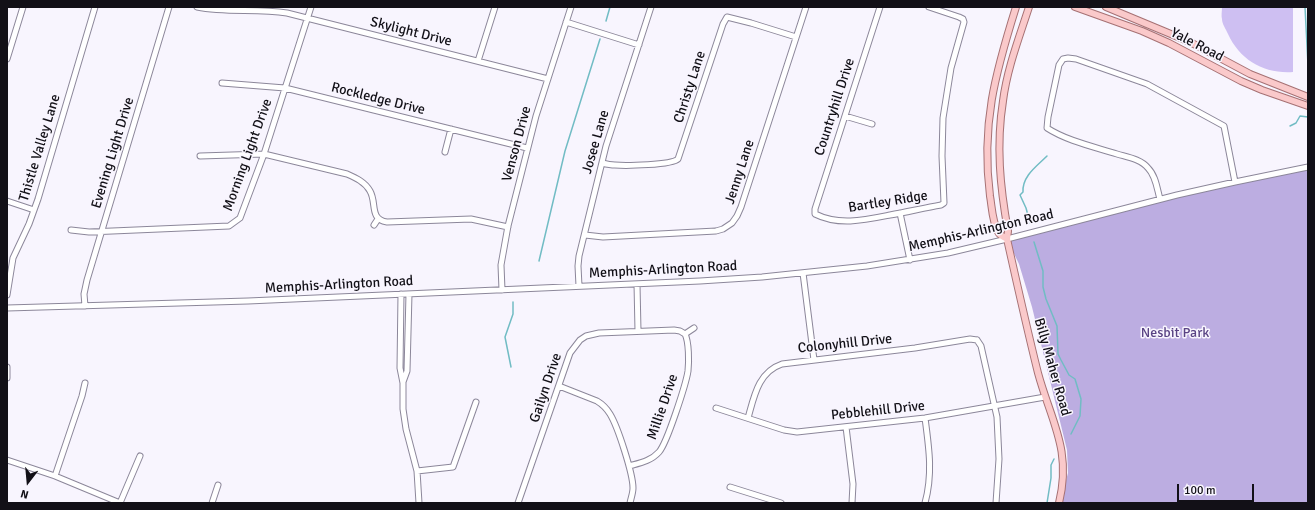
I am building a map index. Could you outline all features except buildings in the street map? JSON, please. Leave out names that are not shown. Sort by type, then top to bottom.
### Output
[{"type":"main road","points":[[1007,239],[998,233],[992,213],[987,148],[989,114],[997,70],[1016,7]]},
{"type":"main road","name":"Billy Maher Road","points":[[1029,7],[1009,72],[1001,116],[999,140],[1000,178],[1008,231],[1007,239],[1024,318],[1045,397],[1057,430],[1062,454],[1063,478],[1059,503]]},
{"type":"main road","name":"Yale Road","points":[[1075,7],[1142,31],[1169,43],[1242,81],[1308,106]]},
{"type":"main road","name":"Yale Road","points":[[1106,7],[1190,42],[1237,68],[1257,77],[1308,97]]},
{"type":"main road","points":[[989,114],[1001,116]]},
{"type":"street","points":[[7,59],[23,7]]},
{"type":"street","name":"Thistle Valley Lane","points":[[7,295],[13,258],[34,210],[95,7]]},
{"type":"street","name":"Evening Light Drive","points":[[85,306],[84,291],[169,7]]},
{"type":"street","name":"Skylight Drive","points":[[197,7],[212,10],[245,9],[280,12],[548,79]]},
{"type":"street","name":"Morning Light Drive","points":[[71,230],[89,232],[229,226],[240,218],[264,154],[311,7]]},
{"type":"street","points":[[478,61],[494,7]]},
{"type":"street","name":"Venson Drive","points":[[502,290],[501,265],[508,227],[527,148],[571,7]]},
{"type":"street","name":"Josee Lane","points":[[579,286],[579,261],[606,146],[651,7]]},
{"type":"street","name":"Jenny Lane","points":[[585,235],[603,237],[704,233],[723,229],[732,223],[741,207],[806,7]]},
{"type":"street","name":"Countryhill Drive","points":[[815,214],[817,202],[880,7]]},
{"type":"street","name":"Bartley Ridge","points":[[815,214],[831,220],[850,222],[943,204],[943,118],[951,68],[964,24],[960,17],[929,7]]},
{"type":"street","name":"Christy Lane","points":[[602,163],[619,166],[659,164],[673,162],[678,159],[722,24],[727,17],[796,37]]},
{"type":"street","points":[[566,22],[639,45]]},
{"type":"street","points":[[1160,199],[1154,176],[1148,167],[1143,163],[1059,135],[1047,128],[1048,117],[1061,61],[1066,58],[1076,59],[1148,84],[1226,124],[1235,182]]},
{"type":"street","name":"Rockledge Drive","points":[[222,83],[285,88],[527,148]]},
{"type":"street","points":[[845,116],[872,124]]},
{"type":"street","points":[[445,152],[451,129]]},
{"type":"street","points":[[200,156],[264,154],[347,174],[359,180],[367,187],[371,193],[376,216],[378,219],[387,222],[471,219],[508,227]]},
{"type":"street","name":"Memphis-Arlington Road","points":[[7,308],[248,301],[502,290],[738,279],[803,273],[910,260],[948,253],[1160,199],[1308,167]]},
{"type":"street","points":[[7,201],[34,210]]},
{"type":"street","points":[[900,213],[910,260]]},
{"type":"street","points":[[374,225],[378,219]]},
{"type":"street","points":[[803,273],[814,360]]},
{"type":"street","points":[[636,284],[638,331]]},
{"type":"street","points":[[401,294],[400,368],[403,383],[402,409],[416,471],[419,503]]},
{"type":"street","points":[[403,383],[407,371],[409,294]]},
{"type":"street","points":[[685,334],[694,328]]},
{"type":"street","name":"Gailyn Drive","points":[[518,503],[570,353],[576,345],[583,338],[598,333],[674,330],[685,334]]},
{"type":"street","name":"Millie Drive","points":[[629,466],[654,457],[666,441],[687,374],[687,340],[685,334]]},
{"type":"street","name":"Colonyhill Drive","points":[[748,418],[758,384],[769,370],[782,364],[911,349],[978,338],[995,405]]},
{"type":"street","points":[[7,367],[7,378]]},
{"type":"street","points":[[55,476],[85,383]]},
{"type":"street","points":[[559,386],[597,401],[608,411],[615,424],[629,466],[633,486],[630,503]]},
{"type":"street","name":"Pebblehill Drive","points":[[716,408],[784,430],[797,432],[925,418],[1045,397]]},
{"type":"street","points":[[416,471],[453,466],[476,402]]},
{"type":"street","points":[[995,405],[999,459],[996,503]]},
{"type":"street","points":[[925,418],[930,463],[930,485],[925,503]]},
{"type":"street","points":[[846,427],[853,484],[852,503]]},
{"type":"street","points":[[7,460],[55,476],[120,503],[140,456]]},
{"type":"street","points":[[212,503],[218,485]]},
{"type":"street","points":[[730,487],[781,503]]},
{"type":"shaded area","points":[[1222,7],[1293,7],[1293,72],[1272,71],[1254,64],[1246,58],[1233,43],[1224,26]]},
{"type":"green space","name":"Nesbit Park","points":[[1308,164],[1308,503],[1060,503],[1068,473],[1067,450],[1032,307],[1019,264],[1007,239]]},
{"type":"waterway","points":[[606,21],[610,7]]},
{"type":"waterway","points":[[1305,7],[1308,65]]},
{"type":"waterway","points":[[539,261],[565,151],[600,39]]},
{"type":"waterway","points":[[1290,126],[1296,123],[1300,116],[1308,117]]},
{"type":"waterway","points":[[1030,223],[1026,208],[1020,195],[1023,192],[1023,186],[1028,176],[1047,156]]},
{"type":"waterway","points":[[1034,242],[1043,271],[1043,287],[1046,299],[1057,326],[1058,354],[1069,375],[1075,379],[1081,399],[1080,416],[1071,434]]},
{"type":"waterway","points":[[511,367],[505,337],[513,314],[513,302]]},
{"type":"waterway","points":[[1047,503],[1051,478],[1051,465],[1054,459]]}]
